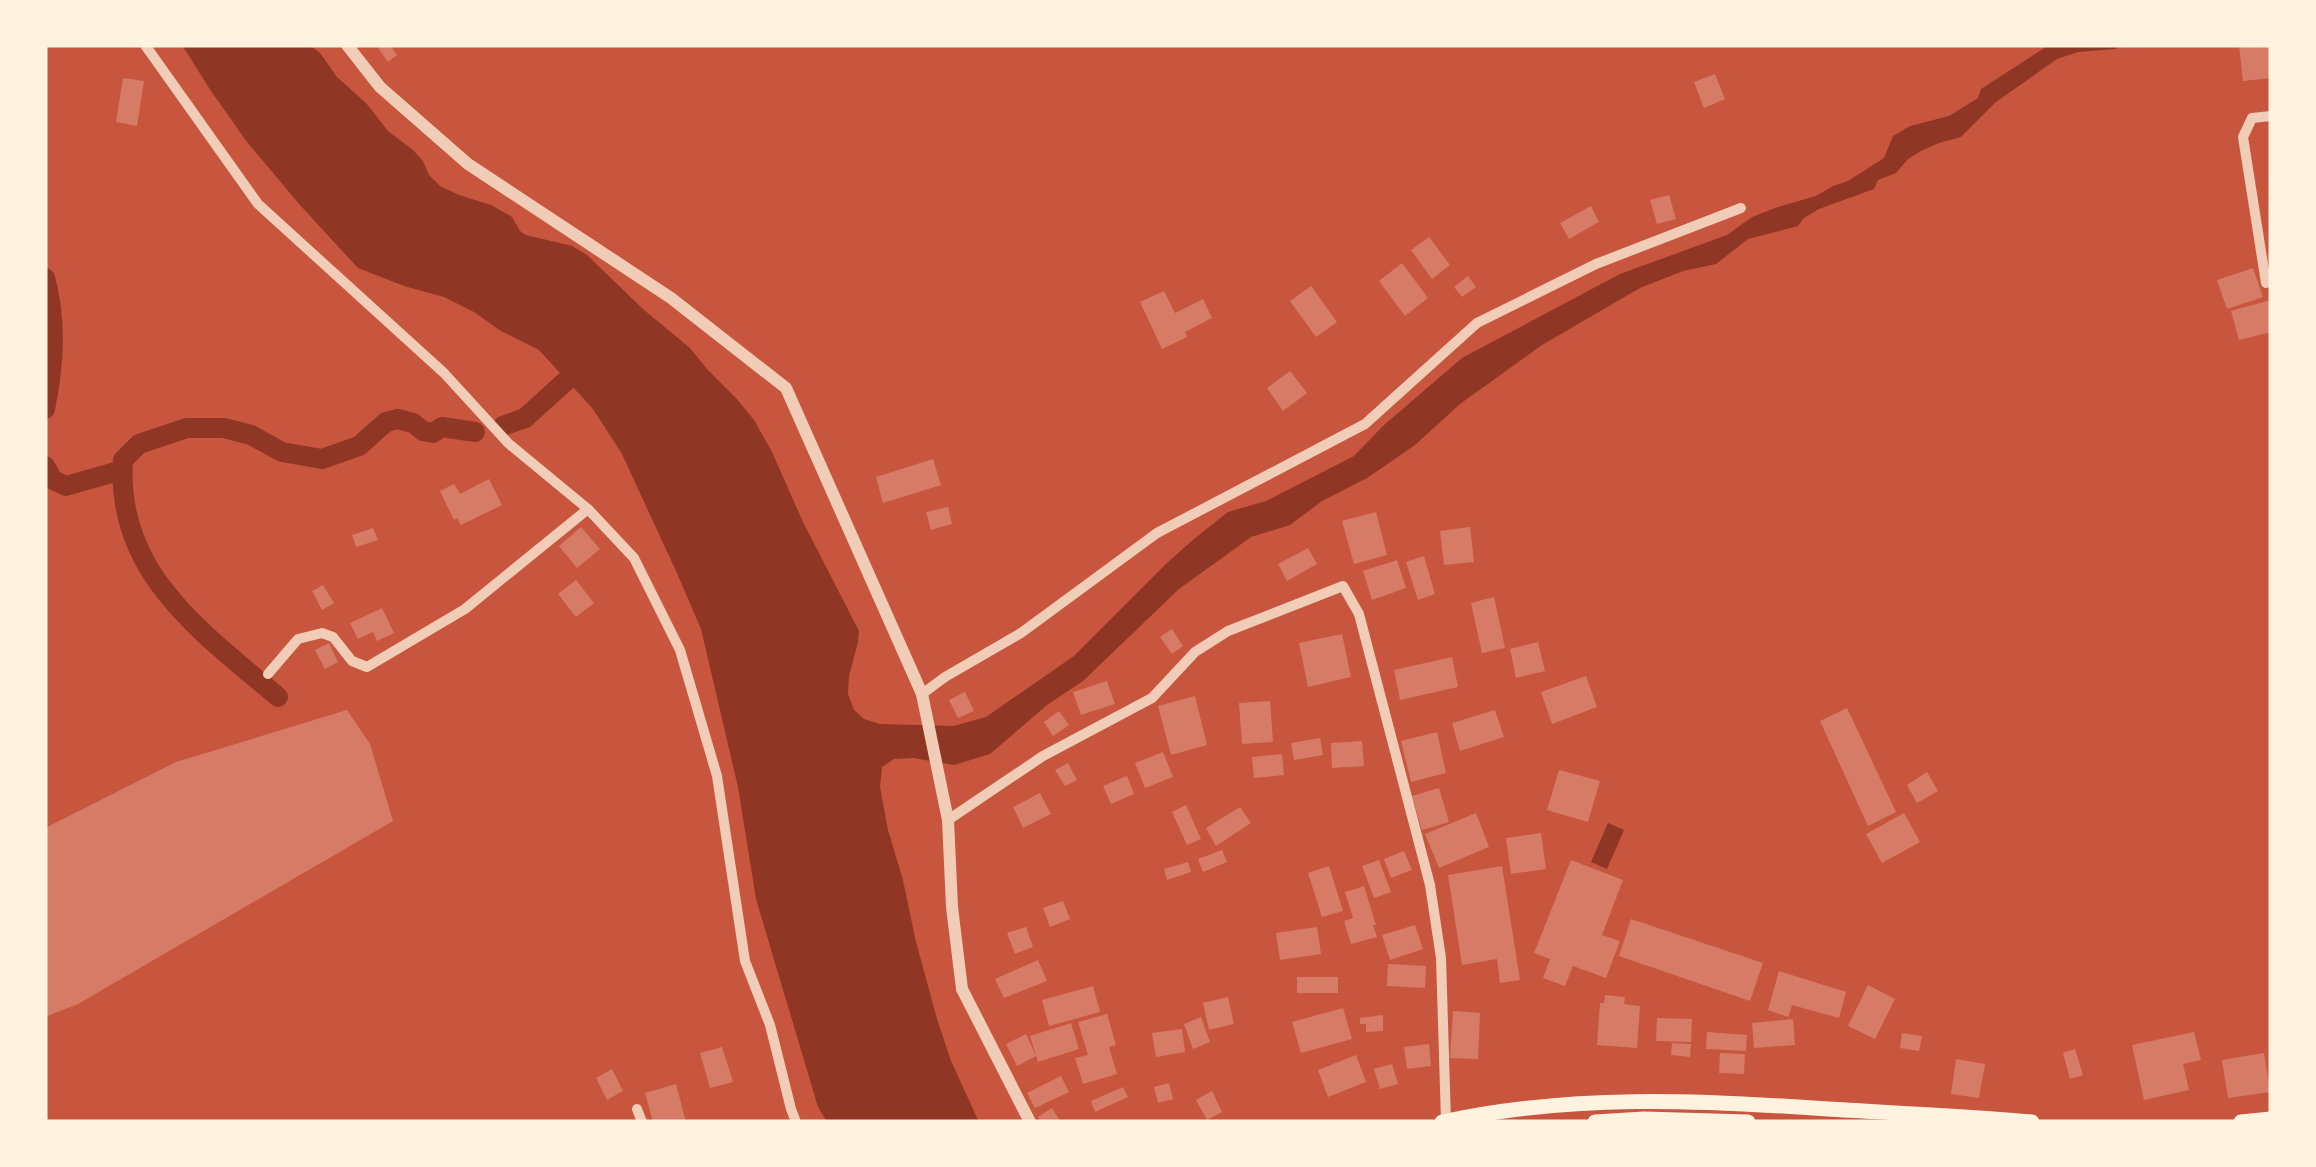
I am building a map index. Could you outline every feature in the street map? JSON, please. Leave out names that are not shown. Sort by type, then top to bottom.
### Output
[{"type":"highway","points":[[1444,1122],[1539,1108],[1644,1100],[2032,1122]]},
{"type":"highway","points":[[2241,1122],[2271,1119]]},
{"type":"highway","points":[[1595,1122],[1748,1122]]},
{"type":"street","points":[[144,45],[258,204],[444,373],[508,442],[588,509],[634,558],[680,650],[717,776],[746,961],[770,1026],[796,1122]]},
{"type":"street","points":[[347,45],[380,87],[468,164],[672,298],[786,388],[922,694],[948,820],[952,907],[962,989],[1030,1122]]},
{"type":"street","points":[[2266,283],[2243,137],[2252,118],[2271,116]]},
{"type":"street","points":[[922,694],[1022,634],[1157,534],[1365,424],[1477,324],[1596,264],[1741,208]]},
{"type":"street","points":[[268,674],[298,639],[322,633],[333,637],[352,661],[367,667],[465,609],[588,509]]},
{"type":"street","points":[[948,820],[1043,756],[1152,698],[1195,652],[1228,631],[1343,586],[1359,614],[1430,885],[1440,958],[1444,1122]]},
{"type":"street","points":[[637,1108],[642,1122]]},
{"type":"shaded area","points":[[182,45],[310,45],[388,131],[413,150],[440,186],[491,205],[512,217],[526,235],[572,246],[587,255],[690,348],[754,420],[859,631],[849,676],[848,694],[854,710],[864,719],[880,724],[954,726],[986,717],[1074,656],[1168,562],[1228,512],[1266,501],[1354,456],[1462,358],[1620,274],[1727,235],[1752,217],[1848,181],[1884,158],[1893,136],[1910,126],[1949,116],[1978,98],[1981,89],[2049,45],[2121,45],[2057,59],[1996,102],[1961,137],[1921,151],[1896,173],[1878,180],[1874,189],[1819,209],[1798,226],[1748,239],[1716,264],[1683,271],[1640,288],[1542,345],[1367,478],[1322,501],[1290,525],[1251,537],[1179,589],[1083,681],[1047,705],[990,754],[954,765],[913,758],[894,759],[882,767],[880,787],[888,830],[937,1019],[979,1122],[827,1122],[818,1107],[756,899],[738,787],[701,629],[622,454],[593,409],[539,350],[444,297],[358,268],[247,142]]},
{"type":"shaded area","points":[[1608,823],[1624,830],[1607,869],[1591,862]]},
{"type":"building","points":[[376,45],[390,45],[397,55],[388,62]]},
{"type":"building","points":[[2271,45],[2271,78],[2243,81],[2239,46]]},
{"type":"building","points":[[1715,74],[1725,99],[1704,108],[1694,82]]},
{"type":"building","points":[[123,78],[144,81],[137,126],[116,122]]},
{"type":"building","points":[[1669,195],[1676,219],[1657,224],[1650,200]]},
{"type":"building","points":[[1591,206],[1599,222],[1569,239],[1560,223]]},
{"type":"building","points":[[1429,237],[1450,265],[1432,279],[1411,250]]},
{"type":"building","points":[[1402,263],[1428,298],[1405,316],[1379,281]]},
{"type":"building","points":[[2253,268],[2263,297],[2227,309],[2217,280]]},
{"type":"building","points":[[1468,276],[1476,287],[1462,297],[1454,287]]},
{"type":"building","points":[[1311,286],[1337,322],[1316,337],[1290,301]]},
{"type":"building","points":[[1164,291],[1175,313],[1203,299],[1212,318],[1162,349],[1140,302]]},
{"type":"building","points":[[2270,300],[2271,332],[2239,340],[2231,311]]},
{"type":"building","points":[[1290,371],[1307,393],[1283,411],[1267,388]]},
{"type":"building","points":[[933,459],[941,485],[883,503],[876,477]]},
{"type":"building","points":[[489,479],[502,505],[461,525],[457,518],[454,520],[440,491],[454,484],[460,494]]},
{"type":"building","points":[[948,507],[952,524],[931,530],[926,512]]},
{"type":"building","points":[[1376,512],[1387,555],[1354,564],[1342,521]]},
{"type":"building","points":[[581,527],[600,549],[577,568],[559,546]]},
{"type":"building","points":[[1470,527],[1474,562],[1444,565],[1440,531]]},
{"type":"building","points":[[373,528],[378,540],[356,547],[352,535]]},
{"type":"building","points":[[1308,548],[1317,564],[1287,581],[1278,564]]},
{"type":"building","points":[[1424,556],[1435,594],[1418,600],[1406,562]]},
{"type":"building","points":[[1397,560],[1406,588],[1372,600],[1363,571]]},
{"type":"building","points":[[576,580],[594,603],[576,617],[558,594]]},
{"type":"building","points":[[323,585],[334,603],[322,610],[312,591]]},
{"type":"building","points":[[1494,597],[1505,648],[1482,653],[1471,603]]},
{"type":"building","points":[[382,608],[394,633],[377,641],[373,632],[358,639],[350,623]]},
{"type":"building","points":[[1172,629],[1183,646],[1172,654],[1160,637]]},
{"type":"building","points":[[1342,634],[1351,677],[1308,687],[1299,643]]},
{"type":"building","points":[[1538,642],[1545,671],[1516,678],[1510,649]]},
{"type":"building","points":[[329,643],[338,662],[325,669],[315,650]]},
{"type":"building","points":[[1452,657],[1458,687],[1400,700],[1394,670]]},
{"type":"building","points":[[1586,676],[1597,707],[1552,724],[1541,692]]},
{"type":"building","points":[[1107,681],[1115,704],[1081,715],[1073,692]]},
{"type":"building","points":[[965,692],[974,711],[958,718],[949,700]]},
{"type":"building","points":[[1195,696],[1207,745],[1171,755],[1158,706]]},
{"type":"building","points":[[1270,701],[1273,742],[1242,744],[1239,703]]},
{"type":"building","points":[[1847,708],[1896,812],[1868,826],[1820,721]]},
{"type":"building","points":[[347,710],[370,744],[393,821],[78,1004],[45,1017],[45,828],[176,762]]},
{"type":"building","points":[[1495,710],[1504,737],[1460,751],[1452,723]]},
{"type":"building","points":[[1059,711],[1069,725],[1053,736],[1044,722]]},
{"type":"building","points":[[1437,732],[1446,773],[1411,782],[1401,741]]},
{"type":"building","points":[[1320,738],[1323,755],[1294,760],[1291,743]]},
{"type":"building","points":[[1362,741],[1364,766],[1332,768],[1331,743]]},
{"type":"building","points":[[1163,752],[1173,777],[1145,788],[1135,763]]},
{"type":"building","points":[[1282,754],[1284,775],[1254,778],[1252,757]]},
{"type":"building","points":[[1068,763],[1077,780],[1065,786],[1055,770]]},
{"type":"building","points":[[1559,770],[1600,781],[1588,822],[1547,810]]},
{"type":"building","points":[[1927,772],[1938,791],[1917,803],[1907,785]]},
{"type":"building","points":[[1127,776],[1134,794],[1111,804],[1103,786]]},
{"type":"building","points":[[1439,788],[1449,822],[1422,830],[1412,796]]},
{"type":"building","points":[[1040,793],[1051,814],[1023,828],[1013,807]]},
{"type":"building","points":[[1186,805],[1201,839],[1187,845],[1172,812]]},
{"type":"building","points":[[1240,807],[1251,823],[1216,846],[1206,828]]},
{"type":"building","points":[[1476,813],[1489,847],[1439,868],[1425,834]]},
{"type":"building","points":[[1904,813],[1920,842],[1882,863],[1866,834]]},
{"type":"building","points":[[1541,833],[1546,869],[1511,874],[1506,838]]},
{"type":"building","points":[[1222,850],[1227,862],[1203,872],[1198,859]]},
{"type":"building","points":[[1404,851],[1412,870],[1391,878],[1384,859]]},
{"type":"building","points":[[1379,860],[1391,892],[1374,898],[1362,866]]},
{"type":"building","points":[[1571,860],[1623,880],[1602,935],[1620,941],[1606,978],[1573,966],[1565,986],[1543,978],[1550,959],[1534,953]]},
{"type":"building","points":[[1188,862],[1191,872],[1167,880],[1164,869]]},
{"type":"building","points":[[1329,866],[1343,911],[1322,917],[1308,873]]},
{"type":"building","points":[[1502,866],[1520,980],[1500,983],[1497,959],[1462,965],[1448,875]]},
{"type":"building","points":[[1364,886],[1377,937],[1351,944],[1344,921],[1353,918],[1345,892]]},
{"type":"building","points":[[1063,901],[1070,919],[1050,927],[1043,908]]},
{"type":"building","points":[[1631,919],[1763,963],[1750,1001],[1619,956]]},
{"type":"building","points":[[1415,925],[1423,949],[1390,960],[1382,935]]},
{"type":"building","points":[[1026,927],[1033,947],[1015,954],[1007,933]]},
{"type":"building","points":[[1317,927],[1321,954],[1280,960],[1276,933]]},
{"type":"building","points":[[1038,960],[1047,981],[1004,998],[995,979]]},
{"type":"building","points":[[1388,964],[1426,966],[1425,988],[1387,986]]},
{"type":"building","points":[[1779,971],[1846,992],[1839,1018],[1792,1005],[1788,1017],[1768,1010]]},
{"type":"building","points":[[1297,977],[1338,977],[1338,993],[1297,993]]},
{"type":"building","points":[[1868,985],[1895,999],[1875,1039],[1848,1026]]},
{"type":"building","points":[[1093,986],[1100,1012],[1049,1026],[1042,1000]]},
{"type":"building","points":[[1605,995],[1625,997],[1624,1004],[1640,1006],[1637,1048],[1597,1045],[1600,1003],[1604,1003]]},
{"type":"building","points":[[1228,997],[1234,1024],[1209,1030],[1203,1003]]},
{"type":"building","points":[[1343,1008],[1352,1039],[1301,1053],[1292,1022]]},
{"type":"building","points":[[1453,1011],[1480,1013],[1478,1059],[1450,1058]]},
{"type":"building","points":[[1107,1014],[1116,1045],[1109,1047],[1117,1074],[1083,1084],[1075,1058],[1088,1055],[1078,1022]]},
{"type":"building","points":[[1383,1015],[1383,1031],[1366,1032],[1366,1024],[1360,1024],[1360,1018]]},
{"type":"building","points":[[1201,1017],[1210,1042],[1193,1049],[1184,1024]]},
{"type":"building","points":[[1657,1018],[1692,1019],[1691,1042],[1656,1041]]},
{"type":"building","points":[[1793,1019],[1795,1045],[1754,1048],[1752,1023]]},
{"type":"building","points":[[1071,1023],[1079,1049],[1038,1062],[1030,1036]]},
{"type":"building","points":[[1182,1029],[1185,1052],[1156,1057],[1152,1033]]},
{"type":"building","points":[[1707,1032],[1747,1035],[1746,1051],[1706,1049]]},
{"type":"building","points":[[2194,1032],[2201,1060],[2183,1064],[2189,1090],[2144,1100],[2132,1045]]},
{"type":"building","points":[[1902,1033],[1922,1036],[1919,1051],[1900,1048]]},
{"type":"building","points":[[1026,1034],[1036,1056],[1017,1066],[1006,1044]]},
{"type":"building","points":[[1672,1043],[1691,1044],[1690,1057],[1671,1055]]},
{"type":"building","points":[[1429,1044],[1431,1066],[1407,1069],[1404,1047]]},
{"type":"building","points":[[722,1047],[733,1082],[710,1088],[700,1053]]},
{"type":"building","points":[[2075,1049],[2083,1075],[2070,1079],[2063,1053]]},
{"type":"building","points":[[1720,1053],[1745,1054],[1744,1074],[1719,1073]]},
{"type":"building","points":[[2264,1053],[2270,1092],[2228,1098],[2222,1060]]},
{"type":"building","points":[[1356,1055],[1366,1082],[1328,1097],[1318,1070]]},
{"type":"building","points":[[1956,1059],[1985,1064],[1979,1098],[1951,1094]]},
{"type":"building","points":[[1392,1064],[1398,1084],[1380,1089],[1374,1069]]},
{"type":"building","points":[[612,1069],[623,1091],[607,1100],[596,1078]]},
{"type":"building","points":[[1061,1076],[1069,1092],[1035,1108],[1027,1093]]},
{"type":"building","points":[[1169,1083],[1173,1099],[1158,1103],[1154,1087]]},
{"type":"building","points":[[676,1084],[686,1122],[653,1122],[645,1093]]},
{"type":"building","points":[[1123,1087],[1128,1097],[1095,1112],[1091,1101]]},
{"type":"building","points":[[1212,1091],[1222,1112],[1207,1120],[1196,1100]]},
{"type":"building","points":[[1052,1108],[1060,1121],[1041,1122],[1038,1117]]},
{"type":"waterway","points":[[45,278],[53,344],[45,409]]},
{"type":"waterway","points":[[503,426],[525,418],[589,363]]},
{"type":"waterway","points":[[278,697],[193,623],[148,568],[133,536],[124,500],[123,460],[139,444],[187,428],[224,428],[251,435],[282,452],[322,459],[359,446],[386,422],[398,419],[433,433],[442,427],[475,432]]},
{"type":"waterway","points":[[45,466],[53,480],[66,486],[122,470]]}]
